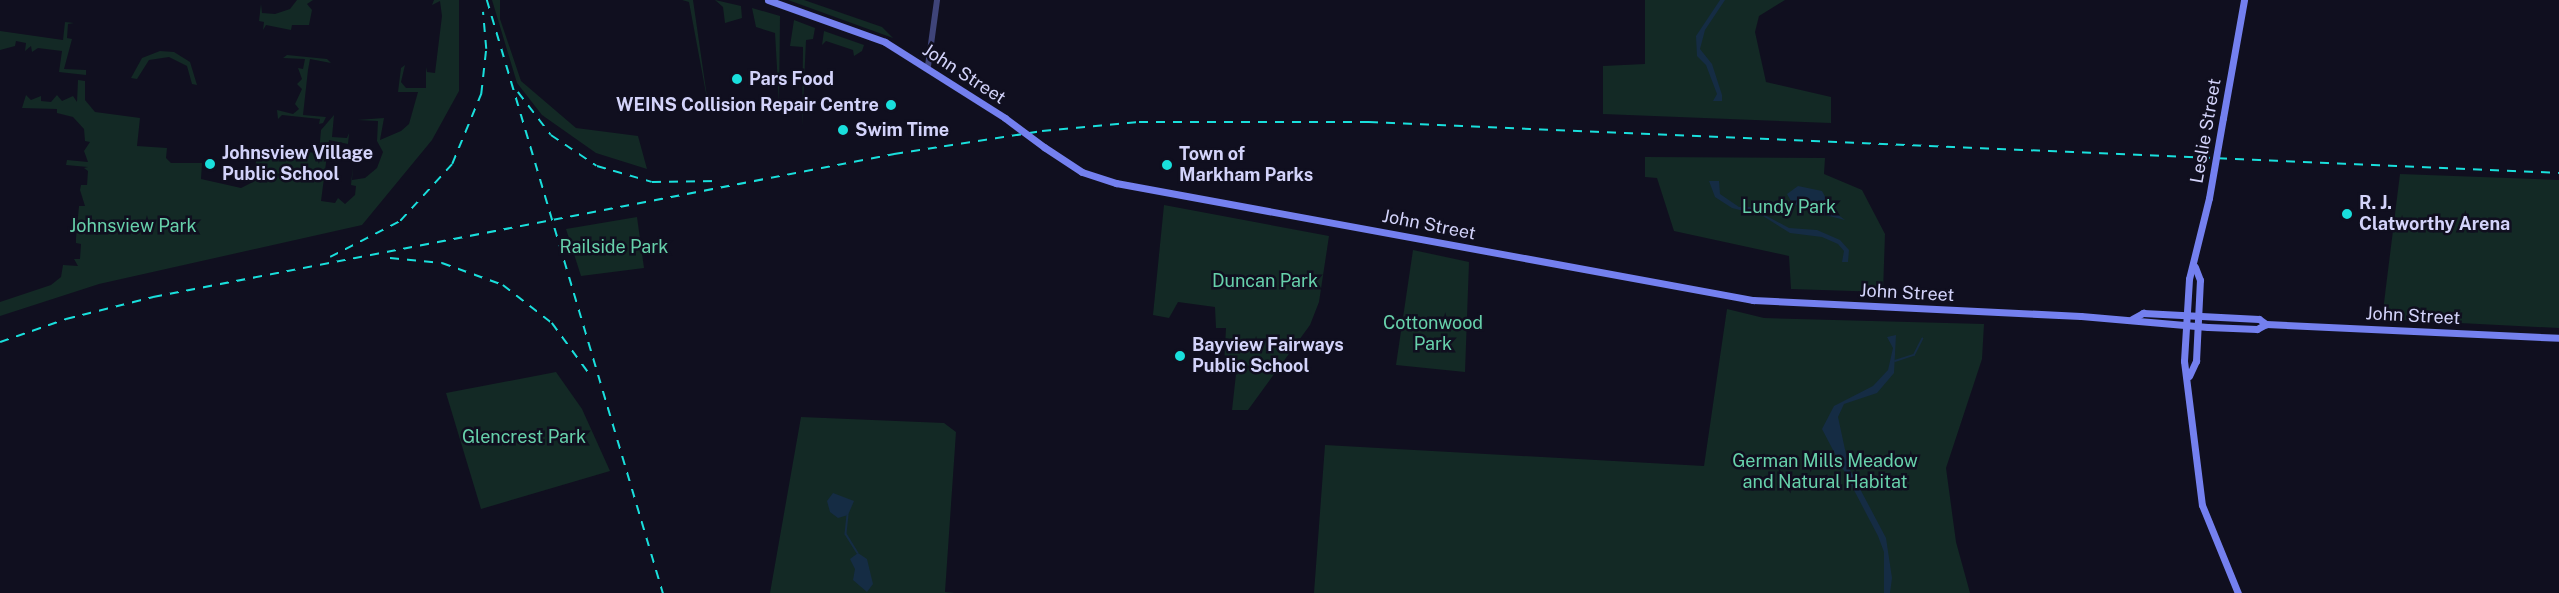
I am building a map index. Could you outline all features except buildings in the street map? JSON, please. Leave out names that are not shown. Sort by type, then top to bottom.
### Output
[{"type":"main road","name":"John Street","points":[[768,0],[885,42],[928,66],[1082,172],[1116,183],[1746,299],[2132,319],[2186,326],[2257,329],[2266,324],[2559,338]]},
{"type":"main road","name":"Leslie Street","points":[[2189,376],[2184,361],[2189,279],[2195,267],[2209,198],[2244,0]]},
{"type":"main road","name":"Leslie Street","points":[[2189,376],[2196,361],[2200,280],[2195,267]]},
{"type":"main road","name":"John Street","points":[[2132,319],[2143,313],[2259,319],[2266,324]]},
{"type":"main road","points":[[2189,376],[2193,460],[2202,505],[2238,593]]},
{"type":"street","points":[[928,66],[937,0]]},
{"type":"green space","points":[[297,0],[313,0],[307,4],[312,10],[309,25],[292,25],[291,30],[266,25],[263,30],[264,22],[259,21],[261,4],[262,13],[275,14],[290,9]]},
{"type":"green space","name":"Johnsview Park","points":[[434,0],[459,0],[459,91],[432,140],[362,225],[99,284],[0,316],[0,302],[51,285],[61,277],[63,265],[78,266],[74,259],[80,259],[81,244],[76,243],[79,206],[85,206],[80,190],[81,185],[87,185],[88,171],[84,168],[88,167],[66,165],[67,160],[88,162],[84,151],[90,142],[85,141],[84,129],[73,117],[57,113],[57,109],[22,108],[26,95],[31,100],[41,96],[41,101],[51,102],[57,95],[62,101],[73,96],[77,102],[78,80],[85,81],[85,100],[95,112],[140,118],[137,146],[167,148],[166,158],[171,163],[202,163],[201,179],[241,188],[253,182],[258,148],[319,153],[321,130],[334,115],[332,137],[347,138],[349,133],[348,144],[329,140],[321,201],[335,203],[338,198],[345,204],[355,195],[356,186],[351,185],[353,164],[352,180],[365,178],[377,168],[383,152],[377,141],[378,121],[357,120],[384,118],[380,140],[401,131],[409,124],[418,92],[398,92],[401,68],[405,65],[401,82],[406,88],[426,88],[426,67],[427,72],[435,73],[442,16],[440,1],[432,5]]},
{"type":"green space","points":[[492,0],[500,0],[500,19],[521,81],[576,128],[638,136],[647,169],[596,153],[542,115],[517,83]]},
{"type":"green space","points":[[682,0],[693,0],[708,104],[689,2]]},
{"type":"green space","points":[[715,0],[741,6],[742,18],[725,23],[723,7]]},
{"type":"green space","points":[[788,0],[804,0],[882,27],[893,38]]},
{"type":"green space","points":[[1645,0],[1785,0],[1759,16],[1755,32],[1766,82],[1831,97],[1831,123],[1603,114],[1603,66],[1645,64]]},
{"type":"green space","points":[[752,8],[780,16],[779,103],[775,33],[756,27]]},
{"type":"green space","points":[[794,20],[815,28],[813,39],[806,40],[802,127],[803,47],[790,46]]},
{"type":"green space","points":[[65,22],[74,23],[68,24],[67,38],[72,39],[64,69],[86,70],[86,75],[59,72],[62,51],[38,48],[32,52],[31,46],[25,51],[26,43],[16,41],[15,46],[0,50],[0,31],[63,40]]},
{"type":"green space","points":[[824,31],[864,45],[862,51],[854,56],[853,50],[826,41],[822,45]]},
{"type":"green space","points":[[160,51],[174,52],[190,62],[197,85],[192,84],[187,66],[169,57],[149,60],[137,79],[131,78],[142,58]]},
{"type":"green space","points":[[287,55],[327,59],[331,63],[310,59],[308,70],[303,115],[326,117],[323,123],[319,124],[320,119],[282,115],[278,119],[277,110],[293,114],[299,109],[295,104],[302,89],[297,84],[302,79],[298,68],[303,69],[305,59],[283,58]]},
{"type":"green space","name":"Lundy Park","points":[[1645,157],[1825,158],[1824,174],[1862,190],[1885,234],[1883,292],[1791,289],[1789,256],[1674,231],[1657,178],[1645,177]]},
{"type":"green space","points":[[2400,174],[2559,180],[2559,328],[2382,319]]},
{"type":"green space","name":"Duncan Park","points":[[1164,205],[1329,236],[1319,302],[1310,325],[1248,410],[1232,410],[1236,374],[1231,373],[1231,365],[1224,365],[1226,328],[1216,328],[1215,307],[1178,302],[1169,318],[1153,315]]},
{"type":"green space","name":"Railside Park","points":[[637,217],[644,268],[581,276],[566,229]]},
{"type":"green space","name":"Cottonwood Park","points":[[1413,250],[1469,262],[1465,372],[1396,365]]},
{"type":"green space","name":"German Mills Meadow and Natural Habitat","points":[[1727,309],[1764,318],[1984,324],[1982,359],[1946,468],[1956,542],[1970,593],[1314,593],[1325,445],[1704,466]]},
{"type":"green space","name":"Glencrest Park","points":[[556,372],[582,409],[610,471],[481,509],[446,393]]},
{"type":"green space","points":[[801,417],[944,423],[956,432],[945,592],[955,593],[770,593]]},
{"type":"water","points":[[1720,0],[1725,0],[1705,30],[1700,49],[1712,64],[1722,95],[1722,101],[1713,101],[1717,94],[1706,65],[1697,56],[1696,36]]},
{"type":"water","points":[[1709,181],[1719,181],[1720,194],[1739,207],[1750,207],[1789,228],[1817,230],[1840,240],[1849,250],[1848,262],[1842,262],[1844,251],[1838,244],[1822,237],[1790,233],[1763,216],[1732,208],[1715,197]]},
{"type":"water","points":[[1798,186],[1822,191],[1833,211],[1845,220],[1825,215],[1816,201],[1800,207],[1792,203],[1787,194]]},
{"type":"water","points":[[1896,335],[1894,373],[1877,393],[1844,404],[1838,417],[1849,468],[1886,538],[1892,578],[1890,593],[1884,593],[1884,552],[1878,536],[1822,429],[1834,406],[1873,386],[1888,370],[1893,348],[1887,337]]},
{"type":"water","points":[[833,493],[854,501],[848,515],[838,518],[830,512],[827,501]]},
{"type":"water","points":[[858,553],[867,559],[873,584],[867,592],[853,580],[855,569],[850,559]]},
{"type":"waterway","points":[[1895,361],[1914,355],[1922,339]]},
{"type":"waterway","points":[[848,515],[846,534],[858,553]]},
{"type":"railway","points":[[487,0],[663,593]]},
{"type":"railway","points":[[330,257],[400,221],[452,164],[481,94],[486,49],[483,12]]},
{"type":"railway","points":[[518,92],[551,135],[597,166],[652,182],[718,181]]},
{"type":"railway","points":[[0,342],[66,319],[153,297],[894,154],[1042,131],[1139,122],[1369,122],[2559,173]]},
{"type":"railway","points":[[390,258],[442,263],[503,285],[552,323],[591,376]]},
{"type":"place","name":"Pars Food","points":[[737,79]]},
{"type":"place","name":"WEINS Collision Repair Centre","points":[[891,105]]},
{"type":"place","name":"Swim Time","points":[[843,130]]},
{"type":"place","name":"Johnsview Village Public School","points":[[210,164]]},
{"type":"place","name":"Town of Markham Parks","points":[[1167,165]]},
{"type":"place","name":"R. J. Clatworthy Arena","points":[[2347,214]]},
{"type":"place","name":"Bayview Fairways Public School","points":[[1180,356]]}]
